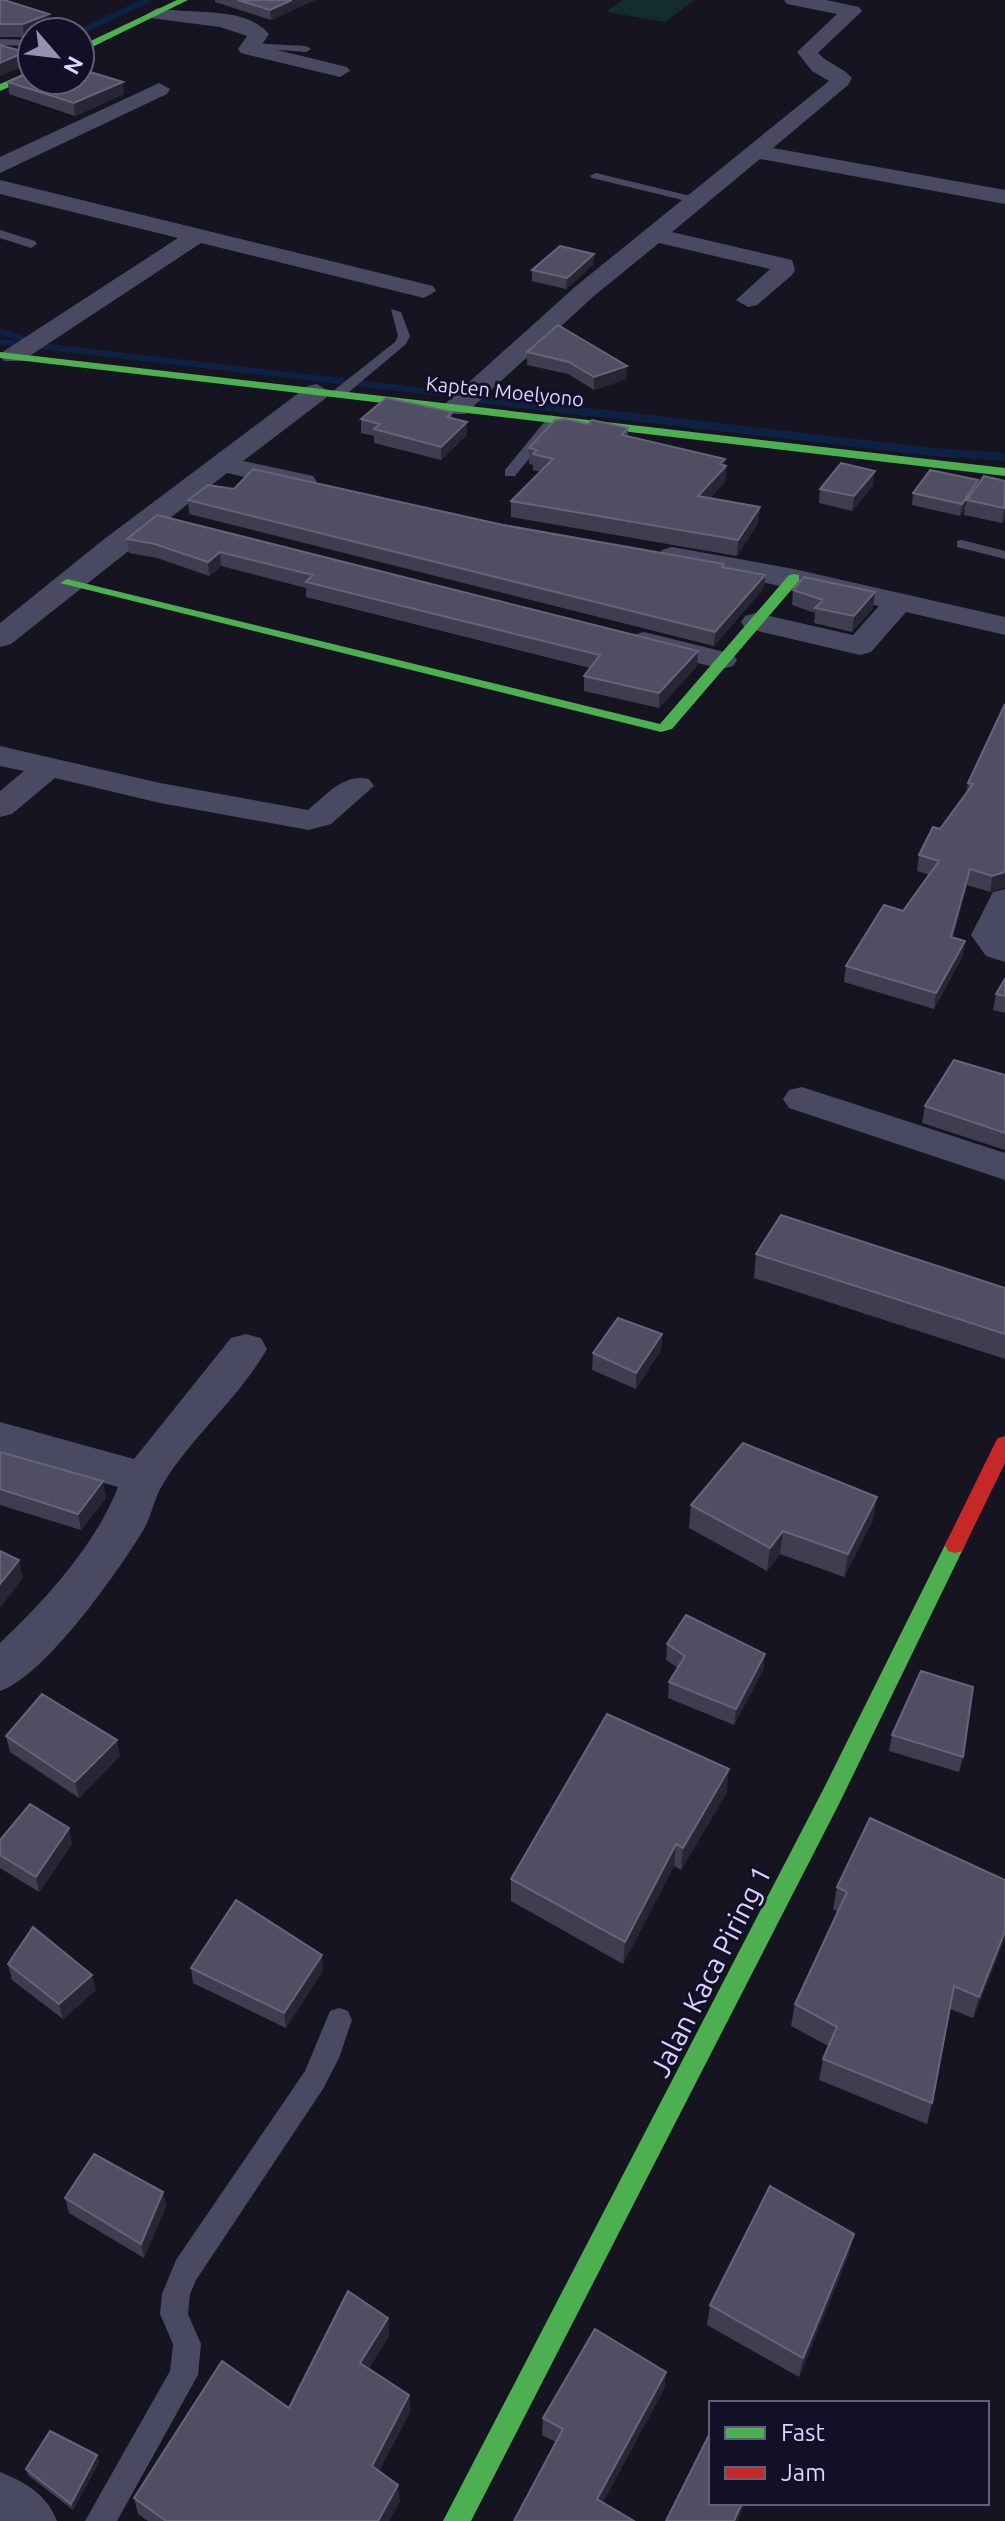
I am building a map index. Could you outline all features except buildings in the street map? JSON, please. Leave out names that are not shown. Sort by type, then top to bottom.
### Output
[{"type":"street","points":[[96,43],[184,0]]},
{"type":"street","points":[[456,408],[585,291],[699,201],[842,80],[806,55],[852,11],[794,0]]},
{"type":"street","points":[[157,14],[183,21],[212,17],[231,21],[259,34],[248,49],[340,71]]},
{"type":"street","points":[[0,166],[159,89]]},
{"type":"street","points":[[757,152],[1005,197]]},
{"type":"street","points":[[0,187],[424,291]]},
{"type":"street","points":[[657,235],[783,265],[783,270],[748,300]]},
{"type":"street","points":[[7,356],[195,237]]},
{"type":"street","name":"Kapten Moelyono","points":[[7,356],[1005,472]]},
{"type":"street","points":[[0,638],[221,464],[327,393]]},
{"type":"street","points":[[221,464],[325,487]]},
{"type":"street","points":[[152,516],[183,524]]},
{"type":"street","points":[[642,551],[794,578],[1005,626]]},
{"type":"street","points":[[67,583],[661,728],[667,726],[794,578]]},
{"type":"street","points":[[756,622],[860,646],[900,601]]},
{"type":"street","points":[[614,633],[722,660]]},
{"type":"street","points":[[0,756],[160,793],[309,820],[319,817],[358,786]]},
{"type":"street","points":[[0,807],[49,767]]},
{"type":"street","points":[[1005,899],[988,935],[998,948],[1005,951]]},
{"type":"street","points":[[802,1099],[1005,1167]]},
{"type":"street","points":[[0,1672],[36,1637],[95,1566],[128,1517],[143,1478],[246,1349]]},
{"type":"street","points":[[0,1438],[143,1478]]},
{"type":"street","name":"Jalan Kaca Piring 1","points":[[457,2521],[816,1825],[1005,1443]]},
{"type":"street","points":[[0,2502],[27,2521]]},
{"type":"lane","points":[[251,45],[306,49]]},
{"type":"lane","points":[[596,176],[699,201]]},
{"type":"lane","points":[[0,234],[31,244]]},
{"type":"lane","points":[[327,393],[400,344],[404,336],[395,312]]},
{"type":"lane","points":[[510,473],[555,418]]},
{"type":"lane","points":[[962,544],[1005,555]]},
{"type":"lane","points":[[100,2521],[184,2375],[187,2344],[174,2314],[176,2294],[186,2270],[314,2080],[326,2058],[339,2020]]},
{"type":"green space","points":[[622,0],[694,0],[665,22],[606,12]]},
{"type":"waterway","points":[[96,24],[148,0]]},
{"type":"waterway","points":[[0,67],[16,60]]},
{"type":"waterway","points":[[0,332],[22,338]]},
{"type":"waterway","points":[[0,342],[13,343]]},
{"type":"waterway","points":[[40,346],[441,393],[456,391]]},
{"type":"waterway","points":[[479,399],[933,452],[1005,457]]},
{"type":"traffic: fast","points":[[96,42],[184,0]]},
{"type":"traffic: fast","points":[[0,88],[16,80]]},
{"type":"traffic: fast","points":[[0,355],[1005,472]]},
{"type":"traffic: fast","points":[[67,583],[661,728],[667,726],[794,578]]},
{"type":"traffic: fast","points":[[457,2521],[831,1797],[955,1545]]},
{"type":"traffic: jam","points":[[955,1545],[1005,1443]]}]
